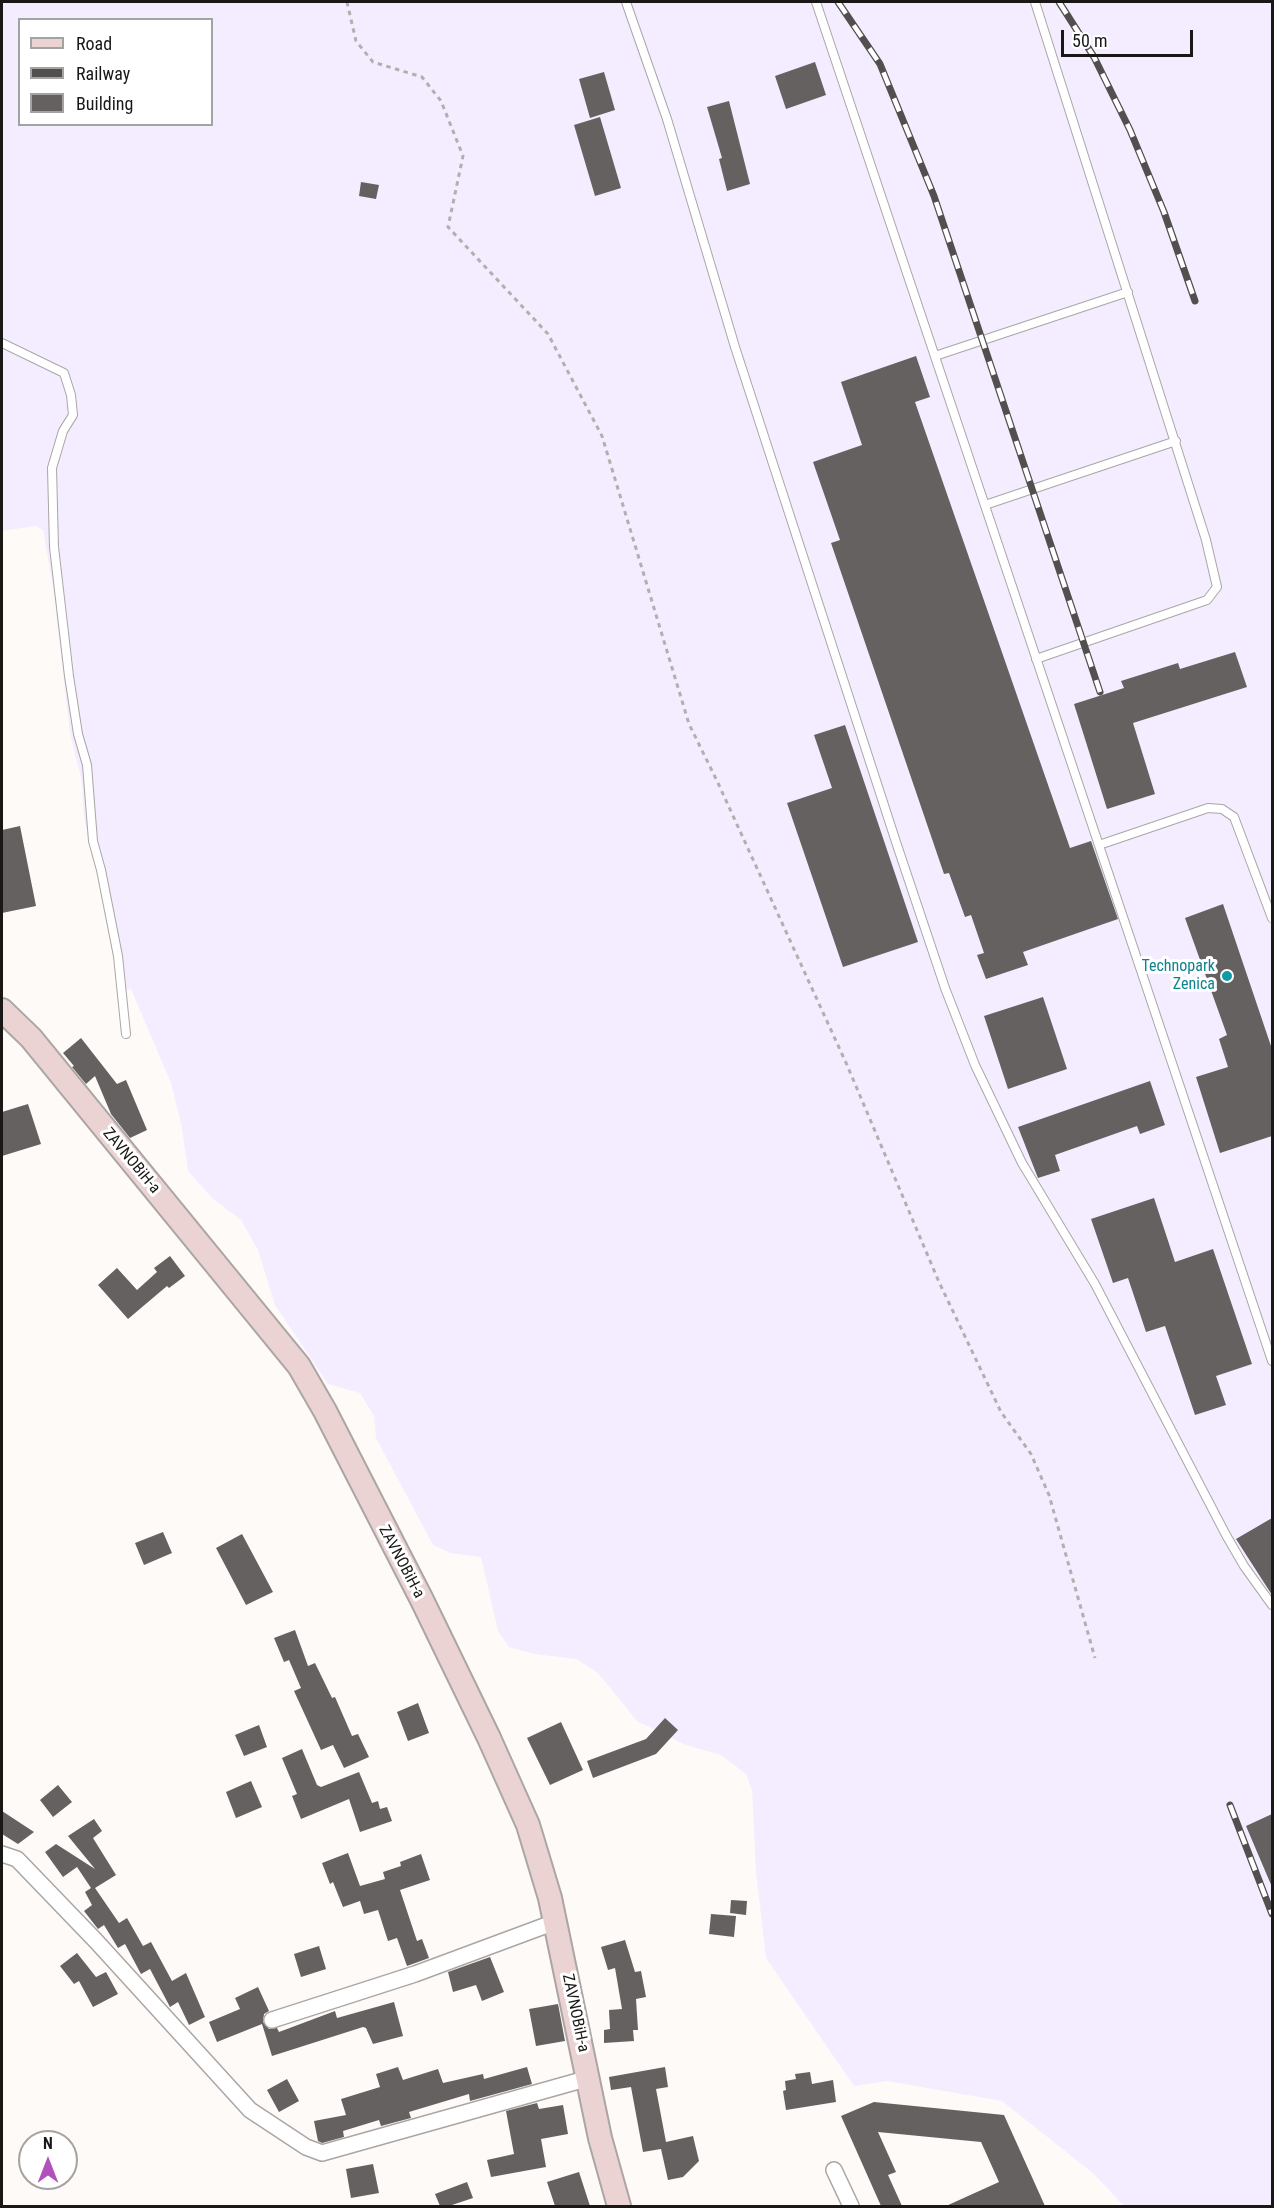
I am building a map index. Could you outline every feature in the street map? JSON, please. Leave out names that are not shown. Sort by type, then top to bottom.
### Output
[{"type":"main road","name":"ZAVNOBiH-a","points":[[2,1010],[31,1038],[299,1366],[325,1411],[422,1600],[528,1825],[555,1923],[589,2078],[613,2205]]},
{"type":"street","points":[[2,1854],[17,1859],[96,1941],[250,2110],[306,2147],[321,2153],[589,2078]]},
{"type":"street","points":[[273,2020],[415,1974],[555,1923]]},
{"type":"street","points":[[834,2170],[851,2206]]},
{"type":"lane","points":[[626,2],[667,119],[735,347],[875,779],[945,988],[975,1065],[1022,1163],[1095,1284],[1226,1535],[1244,1566],[1272,1605]]},
{"type":"lane","points":[[816,2],[1272,1361]]},
{"type":"lane","points":[[1035,2],[1176,441],[1206,540],[1216,587],[1208,600],[1036,658]]},
{"type":"lane","points":[[935,356],[1128,292]]},
{"type":"lane","points":[[2,343],[64,373],[71,395],[73,415],[63,431],[52,468],[54,547],[69,676],[78,734],[87,765],[93,841],[102,870],[118,956],[126,1034]]},
{"type":"lane","points":[[985,505],[1176,441]]},
{"type":"lane","points":[[1099,845],[1208,808],[1222,809],[1234,817],[1272,918]]},
{"type":"path","points":[[347,2],[356,41],[373,62],[422,76],[441,101],[464,156],[447,227],[548,334],[602,436],[688,724],[718,783],[847,1065],[944,1292],[1000,1412],[1031,1454],[1049,1495],[1095,1658]]},
{"type":"shaded area","points":[[2,2],[1272,2],[1272,2206],[1124,2206],[1094,2174],[1002,2101],[887,2081],[854,2086],[766,1958],[756,1872],[752,1790],[746,1774],[721,1755],[686,1745],[637,1721],[598,1673],[576,1659],[534,1654],[509,1647],[498,1631],[481,1557],[450,1553],[433,1545],[376,1438],[374,1416],[360,1393],[328,1384],[275,1305],[258,1250],[241,1220],[212,1198],[188,1171],[182,1128],[171,1083],[131,989],[119,989],[94,856],[84,819],[82,782],[70,733],[53,587],[43,530],[36,526],[2,531]]},
{"type":"building","points":[[815,62],[826,95],[786,109],[775,76]]},
{"type":"building","points":[[604,72],[615,110],[590,118],[579,79]]},
{"type":"building","points":[[729,101],[750,184],[727,191],[719,159],[722,158],[707,107]]},
{"type":"building","points":[[600,117],[621,188],[595,196],[574,125]]},
{"type":"building","points":[[361,182],[379,185],[376,199],[359,196]]},
{"type":"building","points":[[916,356],[930,397],[915,402],[1070,848],[1091,841],[1118,919],[1023,952],[1028,965],[986,979],[977,955],[984,953],[971,915],[965,917],[949,873],[944,874],[831,543],[840,540],[813,462],[862,445],[841,382]]},
{"type":"building","points":[[1235,652],[1247,687],[1133,723],[1155,794],[1107,809],[1074,704],[1124,688],[1121,681],[1178,663],[1180,669]]},
{"type":"building","points":[[845,725],[918,942],[843,967],[787,803],[832,788],[814,735]]},
{"type":"building","points":[[20,826],[36,906],[2,913],[2,830]]},
{"type":"building","name":"Technopark Zenica","points":[[1223,904],[1272,1049],[1272,1136],[1220,1153],[1196,1077],[1228,1067],[1219,1039],[1227,1035],[1185,918]]},
{"type":"building","points":[[1043,997],[1067,1069],[1008,1089],[984,1016]]},
{"type":"building","points":[[81,1038],[117,1084],[126,1080],[147,1130],[130,1138],[111,1114],[95,1076],[86,1084],[72,1067],[74,1066],[63,1053]]},
{"type":"building","points":[[1150,1081],[1165,1125],[1140,1134],[1137,1126],[1055,1155],[1060,1171],[1038,1178],[1018,1127]]},
{"type":"building","points":[[28,1104],[41,1144],[2,1156],[2,1112]]},
{"type":"building","points":[[1154,1198],[1175,1262],[1213,1249],[1252,1364],[1216,1376],[1226,1405],[1195,1415],[1165,1326],[1146,1332],[1128,1278],[1113,1283],[1091,1219]]},
{"type":"building","points":[[170,1256],[185,1276],[169,1288],[167,1286],[128,1319],[98,1285],[117,1268],[137,1290],[157,1272],[154,1268]]},
{"type":"building","points":[[1272,1518],[1272,1595],[1236,1539]]},
{"type":"building","points":[[163,1532],[172,1553],[144,1565],[135,1543]]},
{"type":"building","points":[[242,1534],[273,1592],[246,1605],[216,1548]]},
{"type":"building","points":[[295,1630],[308,1666],[315,1663],[332,1698],[335,1697],[352,1736],[358,1734],[369,1757],[344,1768],[333,1745],[321,1750],[294,1691],[301,1688],[289,1660],[284,1662],[274,1638]]},
{"type":"building","points":[[418,1703],[429,1733],[408,1741],[397,1712]]},
{"type":"building","points":[[665,1718],[678,1730],[656,1754],[593,1778],[587,1761],[646,1739]]},
{"type":"building","points":[[561,1722],[583,1770],[550,1785],[527,1738]]},
{"type":"building","points":[[259,1725],[267,1747],[244,1756],[235,1735]]},
{"type":"building","points":[[302,1749],[317,1785],[321,1787],[359,1772],[372,1803],[378,1801],[380,1809],[387,1807],[392,1821],[360,1832],[349,1799],[301,1819],[292,1796],[297,1794],[282,1758]]},
{"type":"building","points":[[251,1781],[262,1807],[236,1818],[226,1792]]},
{"type":"building","points":[[58,1785],[72,1802],[53,1817],[40,1800]]},
{"type":"building","points":[[2,1811],[34,1832],[18,1844],[2,1834]]},
{"type":"building","points":[[1272,1814],[1272,1887],[1246,1826]]},
{"type":"building","points":[[94,1819],[102,1831],[93,1838],[116,1875],[95,1888],[119,1923],[127,1918],[143,1946],[151,1942],[172,1981],[186,1973],[205,2017],[189,2025],[178,2002],[170,2007],[150,1969],[141,1974],[125,1944],[118,1948],[104,1925],[98,1929],[84,1911],[92,1905],[85,1892],[91,1888],[77,1867],[63,1877],[45,1852],[56,1844],[95,1869],[68,1836]]},
{"type":"building","points":[[348,1853],[360,1886],[385,1879],[383,1872],[401,1866],[400,1862],[421,1854],[430,1880],[400,1890],[417,1941],[422,1939],[429,1958],[407,1966],[397,1938],[388,1941],[378,1910],[364,1914],[360,1901],[343,1907],[333,1882],[330,1884],[322,1863]]},
{"type":"building","points":[[731,1900],[747,1901],[746,1915],[730,1913]]},
{"type":"building","points":[[711,1914],[736,1916],[734,1937],[709,1934]]},
{"type":"building","points":[[625,1940],[635,1972],[641,1971],[646,1997],[636,1999],[638,2030],[633,2030],[634,2041],[604,2043],[604,2030],[610,2029],[609,2010],[622,2009],[615,1968],[608,1970],[601,1947]]},
{"type":"building","points":[[319,1946],[326,1969],[301,1977],[294,1954]]},
{"type":"building","points":[[77,1953],[96,1977],[106,1972],[118,1994],[93,2007],[79,1981],[74,1984],[60,1966]]},
{"type":"building","points":[[490,1957],[504,1992],[482,2001],[476,1985],[453,1992],[448,1972]]},
{"type":"building","points":[[258,1987],[269,2011],[264,2014],[263,2022],[269,2029],[277,2028],[279,2032],[335,2011],[337,2018],[394,2002],[403,2036],[373,2044],[366,2028],[363,2027],[272,2056],[262,2024],[217,2042],[209,2022],[240,2009],[235,1998]]},
{"type":"building","points":[[558,2004],[565,2041],[536,2046],[529,2009]]},
{"type":"building","points":[[398,2067],[403,2080],[438,2069],[443,2083],[483,2074],[484,2079],[527,2067],[532,2084],[470,2101],[469,2094],[409,2112],[411,2118],[381,2126],[379,2120],[343,2131],[344,2137],[322,2143],[318,2141],[314,2121],[346,2115],[341,2099],[380,2087],[376,2074]]},
{"type":"building","points":[[665,2067],[668,2087],[656,2089],[666,2142],[693,2136],[699,2161],[683,2177],[668,2180],[661,2149],[643,2152],[631,2087],[611,2090],[609,2077]]},
{"type":"building","points":[[810,2072],[812,2084],[833,2080],[836,2102],[786,2110],[783,2091],[786,2090],[785,2081],[796,2079],[795,2074]]},
{"type":"building","points":[[287,2079],[299,2101],[279,2112],[267,2090]]},
{"type":"building","points":[[874,2102],[1004,2115],[1045,2206],[946,2206],[999,2182],[981,2142],[878,2132],[896,2172],[888,2175],[902,2206],[881,2206],[841,2116]]},
{"type":"building","points":[[537,2103],[539,2109],[563,2105],[568,2134],[541,2139],[546,2167],[491,2177],[487,2160],[514,2154],[506,2111]]},
{"type":"building","points":[[373,2164],[379,2193],[351,2198],[346,2169]]},
{"type":"building","points":[[579,2172],[590,2206],[555,2206],[547,2182]]},
{"type":"building","points":[[467,2182],[473,2198],[449,2206],[440,2206],[435,2194]]},
{"type":"railway","points":[[838,2],[880,64],[934,196],[1100,692]]},
{"type":"railway","points":[[1059,2],[1094,57],[1130,130],[1164,212],[1195,301]]},
{"type":"railway","points":[[1230,1805],[1272,1914]]},
{"type":"place","name":"Technopark Zenica","points":[[1227,976]]}]
